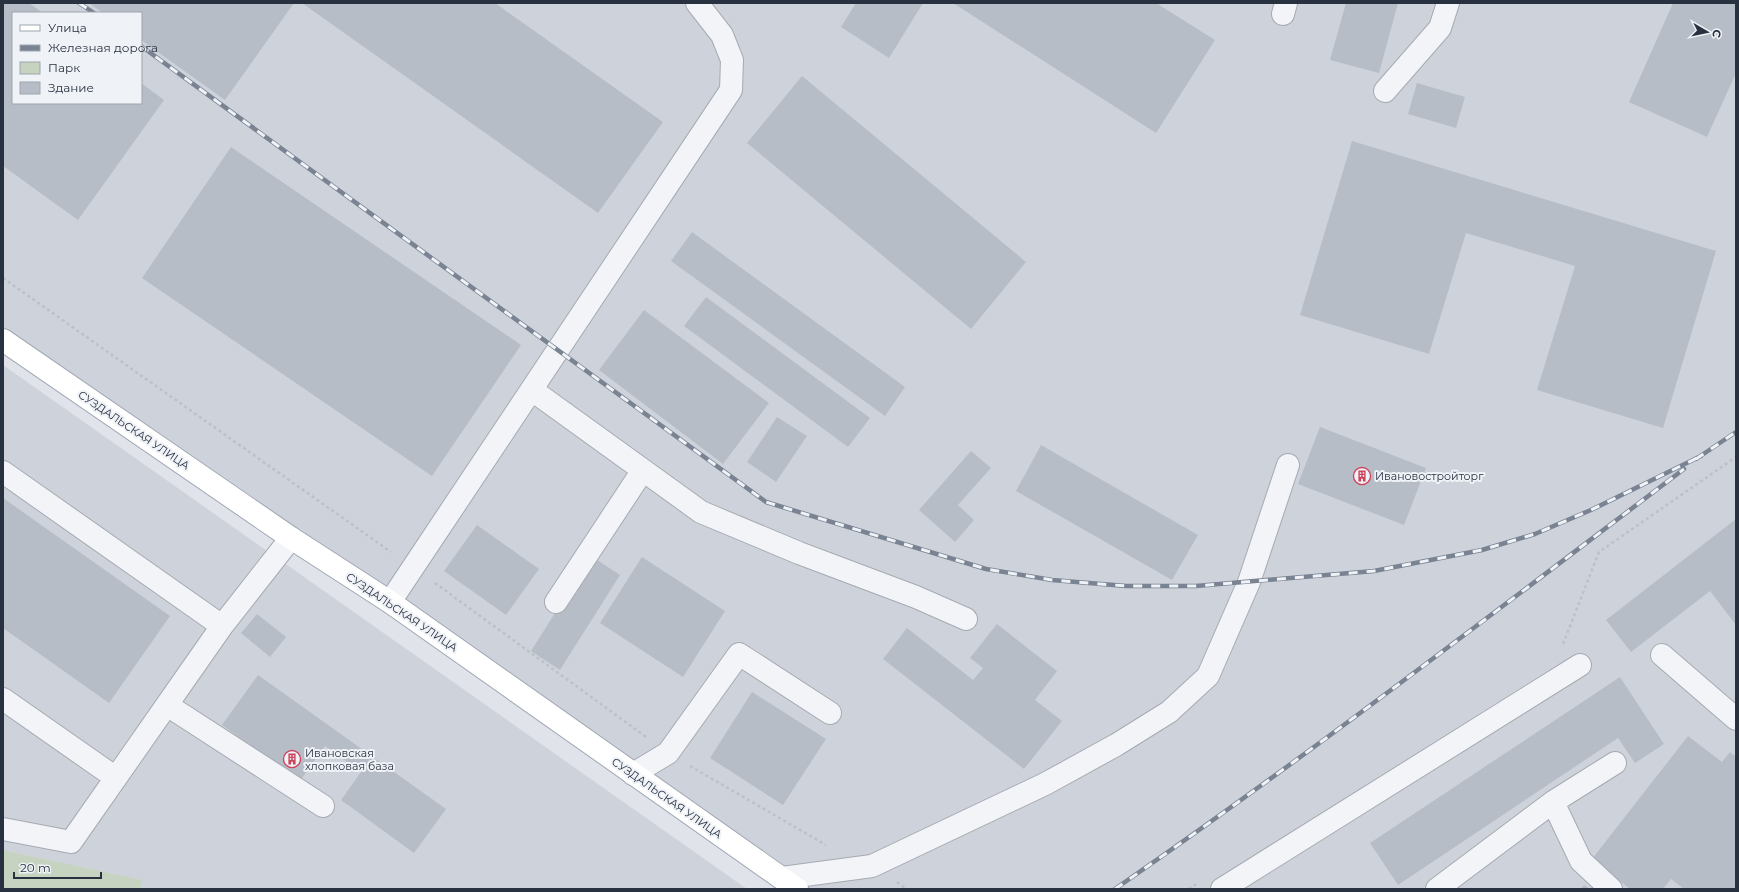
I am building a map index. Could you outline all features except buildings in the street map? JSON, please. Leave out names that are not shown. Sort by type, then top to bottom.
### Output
[{"type":"main road","name":"СУЗДАЛЬСКАЯ УЛИЦА","points":[[3,340],[291,538],[390,602],[789,884]]},
{"type":"lane","points":[[390,602],[731,90],[732,60],[722,36],[697,3]]},
{"type":"lane","points":[[1385,91],[1440,28],[1448,3]]},
{"type":"lane","points":[[532,390],[701,512],[799,553],[916,597],[966,619]]},
{"type":"lane","points":[[789,884],[872,866],[1002,805],[1116,745],[1169,712],[1208,676],[1249,582],[1288,465]]},
{"type":"lane","points":[[556,602],[643,470]]},
{"type":"lane","points":[[3,472],[222,626]]},
{"type":"lane","points":[[3,829],[71,842],[222,626],[291,538]]},
{"type":"lane","points":[[633,774],[668,753],[739,654],[830,713]]},
{"type":"lane","points":[[1662,655],[1736,719]]},
{"type":"lane","points":[[1222,889],[1580,666]]},
{"type":"lane","points":[[3,699],[116,778]]},
{"type":"lane","points":[[167,706],[323,806]]},
{"type":"lane","points":[[1437,889],[1553,802],[1615,763]]},
{"type":"lane","points":[[1553,802],[1581,862],[1611,889]]},
{"type":"path","points":[[3,278],[412,567],[668,753],[831,847]]},
{"type":"path","points":[[1557,648],[1563,644],[1599,552],[1736,457]]},
{"type":"path","points":[[872,866],[907,889]]},
{"type":"path","points":[[1189,889],[1202,880]]},
{"type":"shaded area","points":[[3,3],[1736,3],[1736,889],[778,889],[3,340]]},
{"type":"shaded area","points":[[3,365],[747,889],[140,889],[141,880],[3,850]]},
{"type":"green space","points":[[3,850],[142,880],[140,889],[3,889]]},
{"type":"railway","points":[[79,3],[92,12]]},
{"type":"railway","points":[[142,47],[766,502],[986,569],[1052,580],[1126,586],[1196,586],[1374,571],[1482,550],[1535,534],[1591,510],[1701,456]]},
{"type":"railway","points":[[1696,459],[1736,432]]},
{"type":"railway","points":[[1115,889],[1331,735],[1684,469]]},
{"type":"place","name":"Ивановостройторг","points":[[1362,476]]},
{"type":"place","name":"Ивановская хлопковая база","points":[[292,759]]}]
